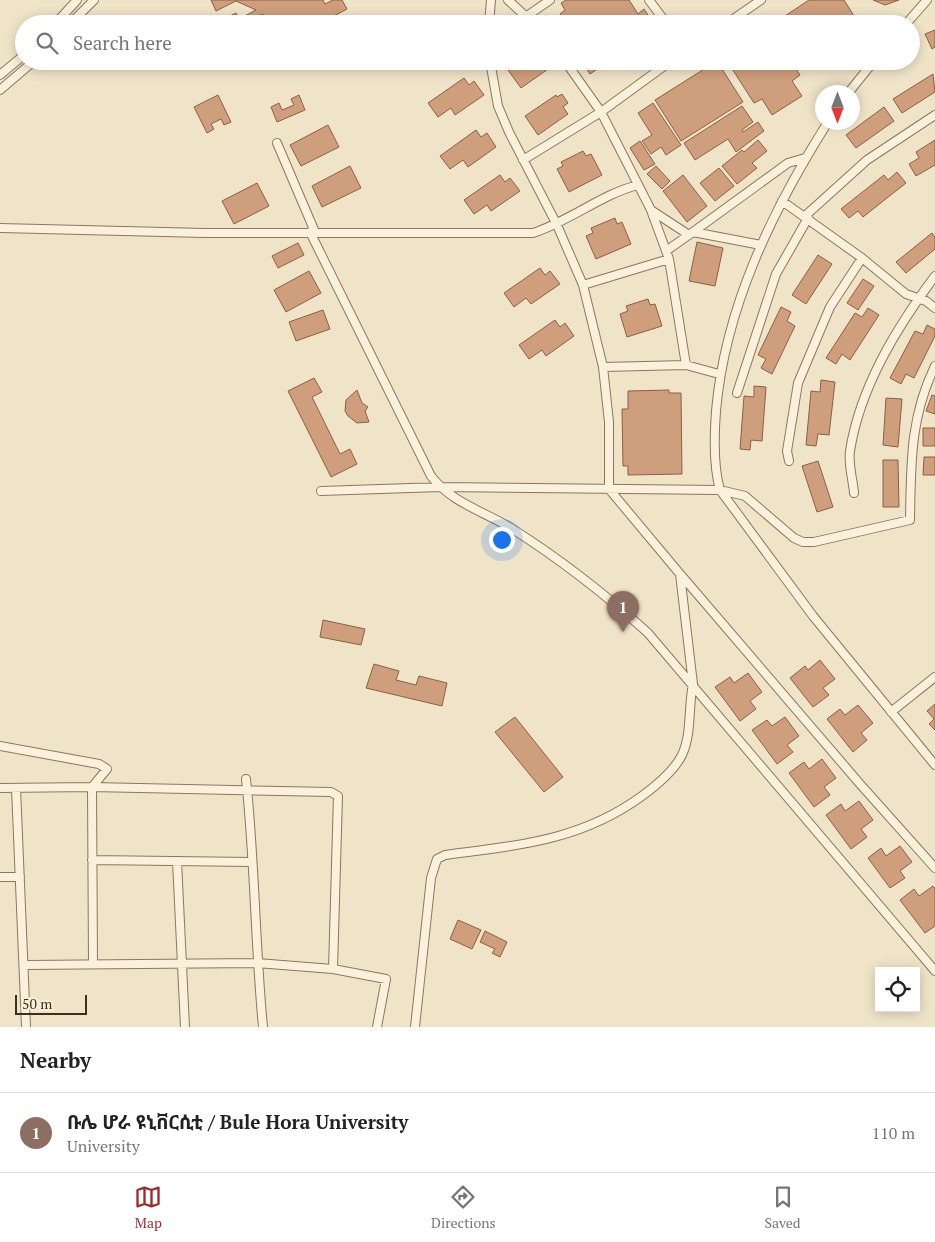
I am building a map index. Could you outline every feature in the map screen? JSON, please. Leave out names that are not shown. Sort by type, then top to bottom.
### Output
[{"type":"street","points":[[64,15],[78,0]]},
{"type":"street","points":[[79,15],[94,0]]},
{"type":"street","points":[[490,15],[491,0]]},
{"type":"street","points":[[508,0],[526,15]]},
{"type":"street","points":[[528,15],[550,0]]},
{"type":"street","points":[[649,0],[660,15]]},
{"type":"street","points":[[739,15],[761,0]]},
{"type":"street","points":[[914,15],[927,0]]},
{"type":"street","points":[[0,76],[15,63]]},
{"type":"street","points":[[0,90],[23,70]]},
{"type":"street","points":[[492,70],[498,106],[523,160],[557,225],[583,285],[603,367],[609,422],[609,489],[860,784],[935,868]]},
{"type":"street","points":[[571,70],[601,112],[652,210],[669,259],[686,365]]},
{"type":"street","points":[[523,160],[601,112],[659,70]]},
{"type":"street","points":[[855,85],[867,70]]},
{"type":"street","points":[[738,393],[776,274],[807,217],[867,160],[935,115]]},
{"type":"street","points":[[823,130],[805,158],[761,245],[733,320],[719,374],[714,435],[716,478],[720,490],[813,616],[935,765]]},
{"type":"street","points":[[277,143],[313,232],[431,476],[440,488],[464,505],[509,527],[566,565],[615,602],[648,633],[935,971]]},
{"type":"street","points":[[666,251],[788,163],[805,158]]},
{"type":"street","points":[[0,228],[204,233],[533,233],[557,225],[624,188],[638,185]]},
{"type":"street","points":[[782,201],[862,258],[906,294],[935,308]]},
{"type":"street","points":[[652,210],[691,234],[761,245]]},
{"type":"street","points":[[790,461],[787,451],[798,384],[830,307],[862,258]]},
{"type":"street","points":[[583,285],[669,259]]},
{"type":"street","points":[[854,493],[850,453],[861,406],[871,380],[918,299],[935,276]]},
{"type":"street","points":[[603,367],[686,365],[719,374]]},
{"type":"street","points":[[321,491],[440,488],[720,490],[745,496],[794,538],[803,542],[814,542],[910,520],[914,426],[923,390],[935,366]]},
{"type":"street","points":[[416,1027],[431,878],[437,859],[445,855],[523,845],[599,823],[651,789],[673,769],[682,755],[688,738],[690,700],[693,684],[680,574]]},
{"type":"street","points":[[891,712],[935,677]]},
{"type":"street","points":[[0,746],[99,764],[107,769],[92,787],[93,964]]},
{"type":"street","points":[[246,780],[257,963],[264,1027]]},
{"type":"street","points":[[0,788],[92,787],[331,792],[338,796],[333,970]]},
{"type":"street","points":[[16,788],[25,965],[26,1027]]},
{"type":"street","points":[[92,860],[252,862]]},
{"type":"street","points":[[177,861],[180,963],[185,1027]]},
{"type":"street","points":[[0,877],[20,877]]},
{"type":"street","points":[[25,965],[257,963],[333,970],[386,979],[377,1027]]},
{"type":"building","points":[[211,0],[323,0],[325,4],[333,0],[342,0],[347,9],[336,15],[247,15],[256,10],[236,1],[216,11]]},
{"type":"building","points":[[566,0],[629,0],[638,14],[644,9],[648,15],[561,15],[565,10],[561,3]]},
{"type":"building","points":[[809,0],[844,0],[853,15],[786,15]]},
{"type":"building","points":[[873,0],[899,0],[885,5]]},
{"type":"building","points":[[935,30],[935,47],[932,49],[925,34]]},
{"type":"building","points":[[508,70],[547,70],[521,88]]},
{"type":"building","points":[[587,70],[596,70],[590,74]]},
{"type":"building","points":[[703,70],[723,70],[743,102],[681,141],[655,100]]},
{"type":"building","points":[[733,70],[797,70],[800,75],[792,81],[802,96],[772,115],[762,99],[754,103]]},
{"type":"building","points":[[933,74],[935,92],[902,113],[893,99]]},
{"type":"building","points":[[464,78],[469,85],[474,81],[484,95],[455,115],[451,108],[438,117],[428,103]]},
{"type":"building","points":[[562,94],[568,103],[563,107],[568,114],[538,135],[525,116],[556,95],[557,97]]},
{"type":"building","points":[[218,95],[231,122],[224,125],[221,119],[211,124],[214,129],[207,133],[194,107]]},
{"type":"building","points":[[299,95],[305,110],[277,122],[271,107],[279,103],[282,110],[294,105],[291,99]]},
{"type":"building","points":[[653,103],[681,145],[666,155],[661,147],[651,154],[642,141],[652,135],[638,113]]},
{"type":"building","points":[[742,106],[753,122],[742,130],[743,132],[758,122],[764,131],[736,152],[728,139],[695,160],[684,143]]},
{"type":"building","points":[[884,107],[894,121],[856,148],[846,135],[853,130],[860,130],[860,125]]},
{"type":"building","points":[[328,125],[339,147],[301,166],[290,145]]},
{"type":"building","points":[[476,130],[481,137],[487,133],[496,147],[468,167],[463,160],[450,169],[440,156]]},
{"type":"building","points":[[758,140],[767,151],[752,163],[757,168],[737,184],[722,166],[742,150],[744,152]]},
{"type":"building","points":[[935,140],[935,165],[916,176],[909,164],[919,158],[916,152]]},
{"type":"building","points":[[640,141],[655,164],[644,170],[630,148]]},
{"type":"building","points":[[583,151],[586,156],[591,154],[602,175],[569,192],[557,169],[563,166],[561,162]]},
{"type":"building","points":[[350,166],[361,188],[322,207],[312,186]]},
{"type":"building","points":[[656,166],[670,181],[662,189],[647,174]]},
{"type":"building","points":[[719,168],[734,186],[715,201],[700,183]]},
{"type":"building","points":[[897,172],[906,183],[863,217],[858,211],[849,218],[841,209],[884,175],[888,180]]},
{"type":"building","points":[[500,175],[505,182],[510,178],[520,191],[491,211],[487,205],[474,214],[464,200]]},
{"type":"building","points":[[683,175],[707,206],[687,222],[663,191]]},
{"type":"building","points":[[257,183],[269,206],[234,224],[222,201]]},
{"type":"building","points":[[615,218],[617,224],[622,222],[631,244],[596,259],[586,236],[593,233],[591,228]]},
{"type":"building","points":[[932,233],[935,237],[935,249],[906,273],[896,262]]},
{"type":"building","points":[[697,242],[723,248],[715,286],[689,281]]},
{"type":"building","points":[[298,243],[304,255],[278,268],[272,256]]},
{"type":"building","points":[[818,255],[832,264],[806,304],[792,295]]},
{"type":"building","points":[[540,268],[545,275],[550,271],[560,284],[531,304],[526,298],[514,307],[504,293]]},
{"type":"building","points":[[309,271],[321,293],[286,312],[274,290]]},
{"type":"building","points":[[863,279],[874,286],[858,310],[847,303]]},
{"type":"building","points":[[648,299],[650,305],[655,304],[662,326],[627,337],[620,314],[628,311],[626,306]]},
{"type":"building","points":[[781,307],[791,312],[787,321],[795,326],[772,374],[761,368],[766,359],[758,355]]},
{"type":"building","points":[[868,308],[879,315],[850,360],[842,354],[836,364],[826,358],[855,313],[862,317]]},
{"type":"building","points":[[323,310],[330,329],[296,341],[289,322]]},
{"type":"building","points":[[555,320],[560,327],[565,323],[574,336],[546,356],[542,350],[529,359],[519,345]]},
{"type":"building","points":[[927,325],[935,329],[935,336],[914,378],[906,374],[901,384],[890,378],[915,331],[923,334]]},
{"type":"building","points":[[314,378],[322,392],[312,397],[340,454],[350,449],[357,464],[331,477],[288,391]]},
{"type":"building","points":[[821,380],[835,382],[829,435],[818,434],[816,446],[806,445],[811,391],[820,392]]},
{"type":"building","points":[[754,386],[766,387],[762,441],[751,440],[750,450],[740,449],[744,396],[754,397]]},
{"type":"building","points":[[357,390],[362,403],[368,407],[365,411],[369,422],[357,423],[345,411],[346,400]]},
{"type":"building","points":[[669,390],[669,393],[681,393],[682,474],[628,475],[628,466],[623,466],[622,409],[628,409],[628,391]]},
{"type":"building","points":[[932,395],[935,396],[935,414],[926,411]]},
{"type":"building","points":[[886,398],[902,399],[898,447],[883,445]]},
{"type":"building","points":[[923,428],[935,428],[935,446],[923,446]]},
{"type":"building","points":[[924,457],[935,457],[935,475],[923,475]]},
{"type":"building","points":[[883,460],[898,460],[899,507],[883,507]]},
{"type":"building","points":[[818,461],[833,507],[817,512],[802,466]]},
{"type":"building","points":[[323,620],[365,629],[361,645],[320,637]]},
{"type":"building","points":[[820,660],[835,679],[823,688],[829,695],[813,707],[790,678],[805,666],[808,670]]},
{"type":"building","points":[[374,664],[399,671],[396,680],[416,685],[419,676],[447,683],[442,706],[366,688]]},
{"type":"building","points":[[748,673],[762,692],[750,701],[756,709],[740,721],[715,687],[730,677],[734,683]]},
{"type":"building","points":[[935,704],[935,730],[929,724],[934,719],[927,711]]},
{"type":"building","points":[[858,705],[873,723],[861,733],[867,740],[853,752],[827,719],[840,709],[845,715]]},
{"type":"building","points":[[515,717],[563,777],[544,792],[495,732]]},
{"type":"building","points":[[785,717],[799,736],[787,745],[793,752],[777,764],[752,730],[767,720],[772,726]]},
{"type":"building","points":[[822,759],[836,778],[824,787],[830,795],[814,807],[789,773],[804,762],[809,769]]},
{"type":"building","points":[[859,801],[873,820],[861,829],[867,837],[851,849],[826,815],[841,804],[845,811]]},
{"type":"building","points":[[900,846],[912,862],[900,871],[905,878],[890,888],[868,858],[881,848],[886,856]]},
{"type":"building","points":[[933,886],[935,889],[935,926],[925,933],[900,900],[914,889],[919,896]]},
{"type":"building","points":[[458,920],[481,930],[472,949],[450,939]]},
{"type":"building","points":[[485,931],[507,942],[500,957],[492,953],[495,949],[480,942]]},
{"type":"place","name":"ቡሌ ሆራ ዩኒቨርሲቲ / Bule Hora University","points":[[623,632]]}]
